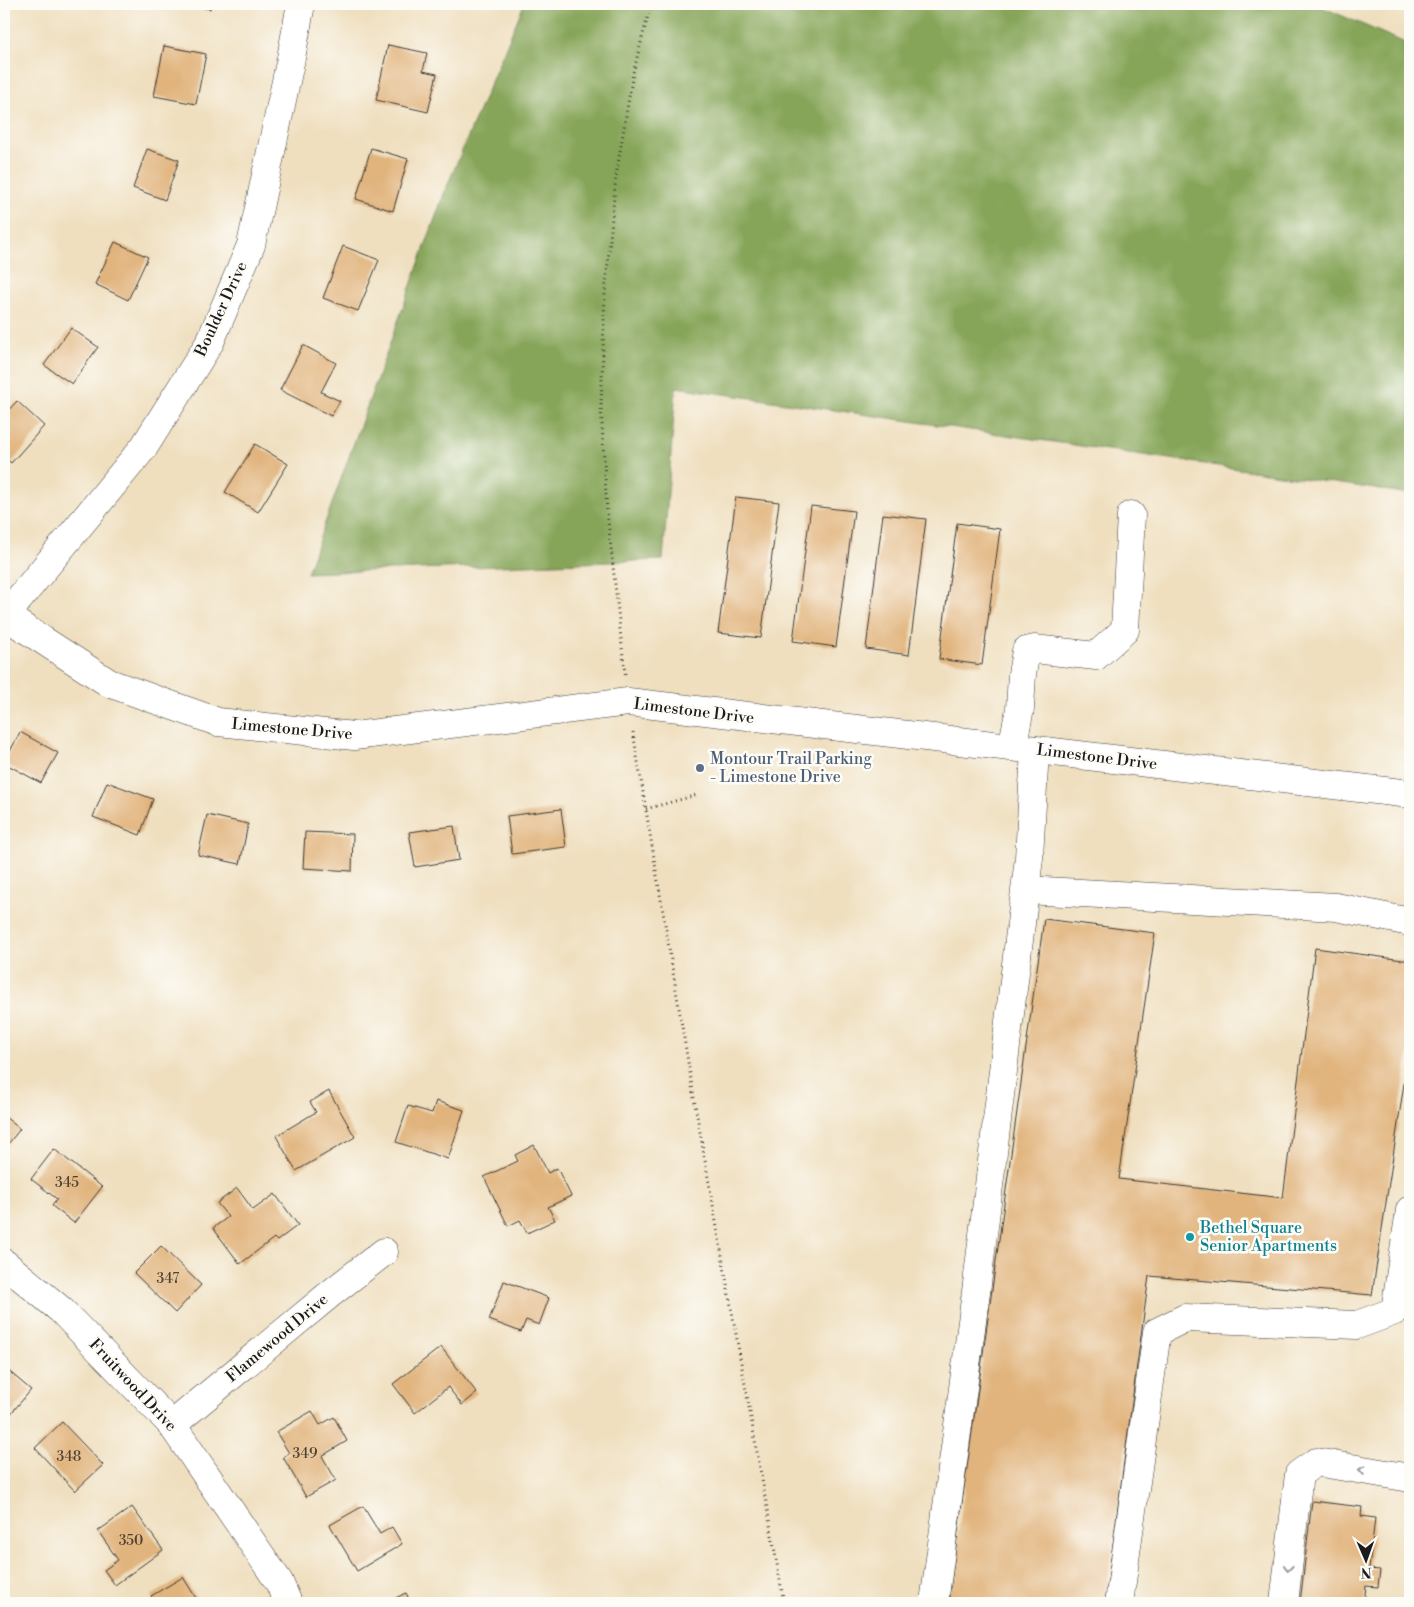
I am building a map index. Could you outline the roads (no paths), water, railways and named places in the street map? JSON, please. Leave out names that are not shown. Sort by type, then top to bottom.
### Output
[{"type":"street","name":"Boulder Drive","points":[[4,615],[144,447],[210,342],[251,245],[301,4]]},
{"type":"street","points":[[934,1603],[975,1302],[1030,858],[1020,709],[1022,674],[1026,651],[1034,649],[1096,656],[1125,630],[1130,515]]},
{"type":"street","name":"Limestone Drive","points":[[4,615],[109,683],[218,722],[354,736],[628,702],[1410,794]]},
{"type":"street","points":[[1026,890],[1336,907],[1410,922]]},
{"type":"street","points":[[1120,1603],[1157,1332],[1185,1318],[1357,1325],[1395,1311],[1410,1210]]},
{"type":"street","name":"Flamewood Drive","points":[[172,1424],[384,1252]]},
{"type":"street","name":"Fruitwood Drive","points":[[4,1263],[61,1310],[172,1424],[279,1582],[288,1603]]},
{"type":"street","points":[[1284,1603],[1299,1474],[1316,1462],[1410,1478]]},
{"type":"place","name":"Montour Trail Parking - Limestone Drive","points":[[700,768]]},
{"type":"place","name":"Bethel Square Senior Apartments","points":[[1190,1237]]}]
